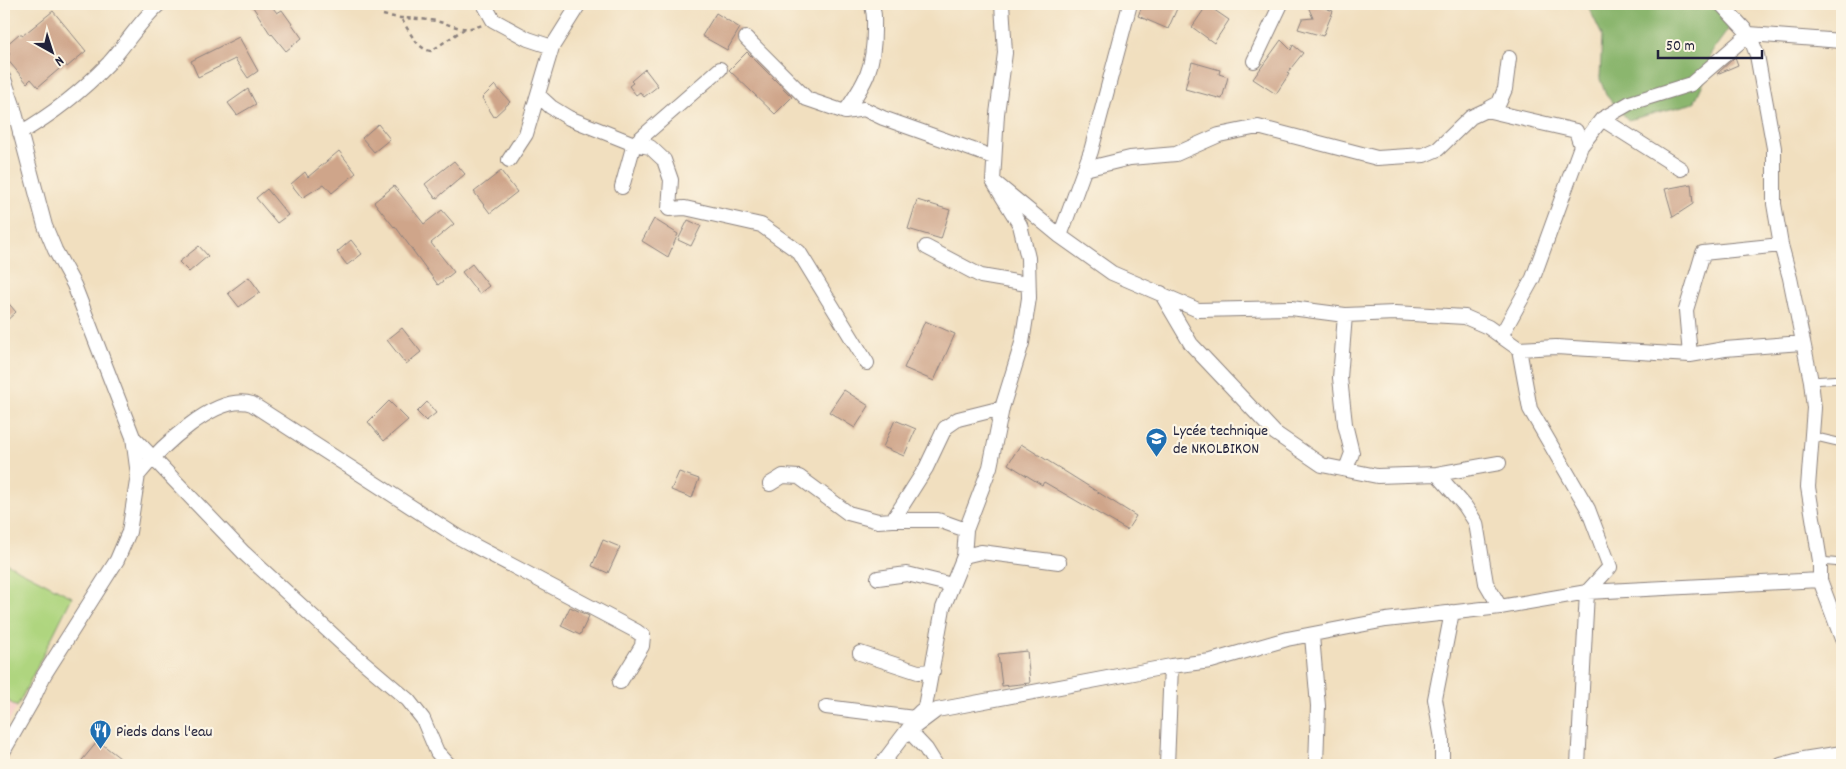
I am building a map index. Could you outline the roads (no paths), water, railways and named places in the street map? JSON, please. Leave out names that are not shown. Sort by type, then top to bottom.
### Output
[{"type":"street","points":[[20,133],[50,116],[109,63],[159,4]]},
{"type":"street","points":[[484,4],[493,20],[528,39],[552,47]]},
{"type":"street","points":[[509,160],[526,134],[539,96],[552,47],[580,4]]},
{"type":"street","points":[[845,112],[864,84],[874,56],[874,10],[871,4]]},
{"type":"street","points":[[881,765],[925,708],[943,608],[964,556],[966,530],[990,467],[1002,408],[1022,343],[1029,298],[1027,284],[1028,258],[1020,225],[993,182],[993,156],[1005,53],[1002,4]]},
{"type":"street","points":[[1060,236],[1085,169],[1130,4]]},
{"type":"street","points":[[1254,61],[1281,4]]},
{"type":"street","points":[[1721,4],[1749,34],[1757,55],[1774,148],[1774,204],[1814,408],[1808,487],[1820,561],[1820,580],[1842,639]]},
{"type":"street","points":[[1501,336],[1533,278],[1581,146],[1602,120],[1630,103],[1691,84],[1749,34],[1842,41]]},
{"type":"street","points":[[746,38],[807,99],[845,112],[864,109],[883,118],[993,156]]},
{"type":"street","points":[[1085,169],[1130,158],[1176,154],[1219,135],[1258,127],[1377,158],[1424,155],[1438,149],[1471,117],[1500,103],[1505,89],[1509,58]]},
{"type":"street","points":[[622,187],[634,144],[720,68]]},
{"type":"street","points":[[4,79],[8,108],[20,133],[45,226],[55,250],[74,284],[133,437],[138,475],[129,532],[118,560],[44,675],[32,701],[4,750]]},
{"type":"street","points":[[539,96],[551,108],[569,118],[634,144],[650,147],[664,160],[671,180],[669,209],[685,208],[761,225],[799,252],[867,363]]},
{"type":"street","points":[[1486,110],[1576,131],[1581,146]]},
{"type":"street","points":[[1602,120],[1681,169]]},
{"type":"street","points":[[993,182],[1060,236],[1112,273],[1198,310],[1225,311],[1291,308],[1345,315],[1395,313],[1465,317],[1488,327],[1519,349],[1556,347],[1690,355],[1726,349],[1802,343]]},
{"type":"street","points":[[1690,355],[1686,310],[1703,253],[1781,245]]},
{"type":"street","points":[[926,247],[981,276],[1027,284]]},
{"type":"street","points":[[1161,293],[1191,344],[1276,433],[1322,465],[1377,476],[1437,474],[1498,463]]},
{"type":"street","points":[[1345,315],[1340,378],[1345,424],[1352,453],[1346,470]]},
{"type":"street","points":[[1519,349],[1530,409],[1588,509],[1610,567],[1586,592],[1578,765]]},
{"type":"street","points":[[138,475],[152,457],[191,425],[219,407],[235,401],[252,404],[458,537],[636,630],[643,636],[642,646],[620,682]]},
{"type":"street","points":[[892,520],[926,468],[945,428],[958,419],[1002,408]]},
{"type":"street","points":[[133,437],[244,553],[348,649],[408,700],[424,719],[437,752],[449,765]]},
{"type":"street","points":[[1437,474],[1465,506],[1476,524],[1486,583],[1500,607]]},
{"type":"street","points":[[770,484],[783,476],[798,477],[848,512],[878,521],[938,520],[966,530]]},
{"type":"street","points":[[964,556],[981,552],[1059,562]]},
{"type":"street","points":[[878,578],[907,574],[952,585]]},
{"type":"street","points":[[909,731],[937,710],[1171,666],[1211,661],[1287,640],[1386,620],[1500,607],[1586,592],[1820,580]]},
{"type":"street","points":[[1442,765],[1442,739],[1435,699],[1452,612]]},
{"type":"street","points":[[1312,636],[1318,706],[1316,765]]},
{"type":"street","points":[[860,653],[918,672],[933,670]]},
{"type":"street","points":[[1167,765],[1171,666]]},
{"type":"street","points":[[826,707],[914,718],[925,708]]},
{"type":"street","points":[[909,731],[926,749],[936,765]]},
{"type":"street","points":[[1781,765],[1803,759],[1842,753]]},
{"type":"lane","points":[[1810,381],[1842,379]]},
{"type":"lane","points":[[1812,436],[1842,443]]},
{"type":"lane","points":[[1820,561],[1842,562]]},
{"type":"place","name":"Lycée technique de NKOLBIKON","points":[[1157,457]]},
{"type":"place","name":"Pieds dans l'eau","points":[[100,749]]}]
